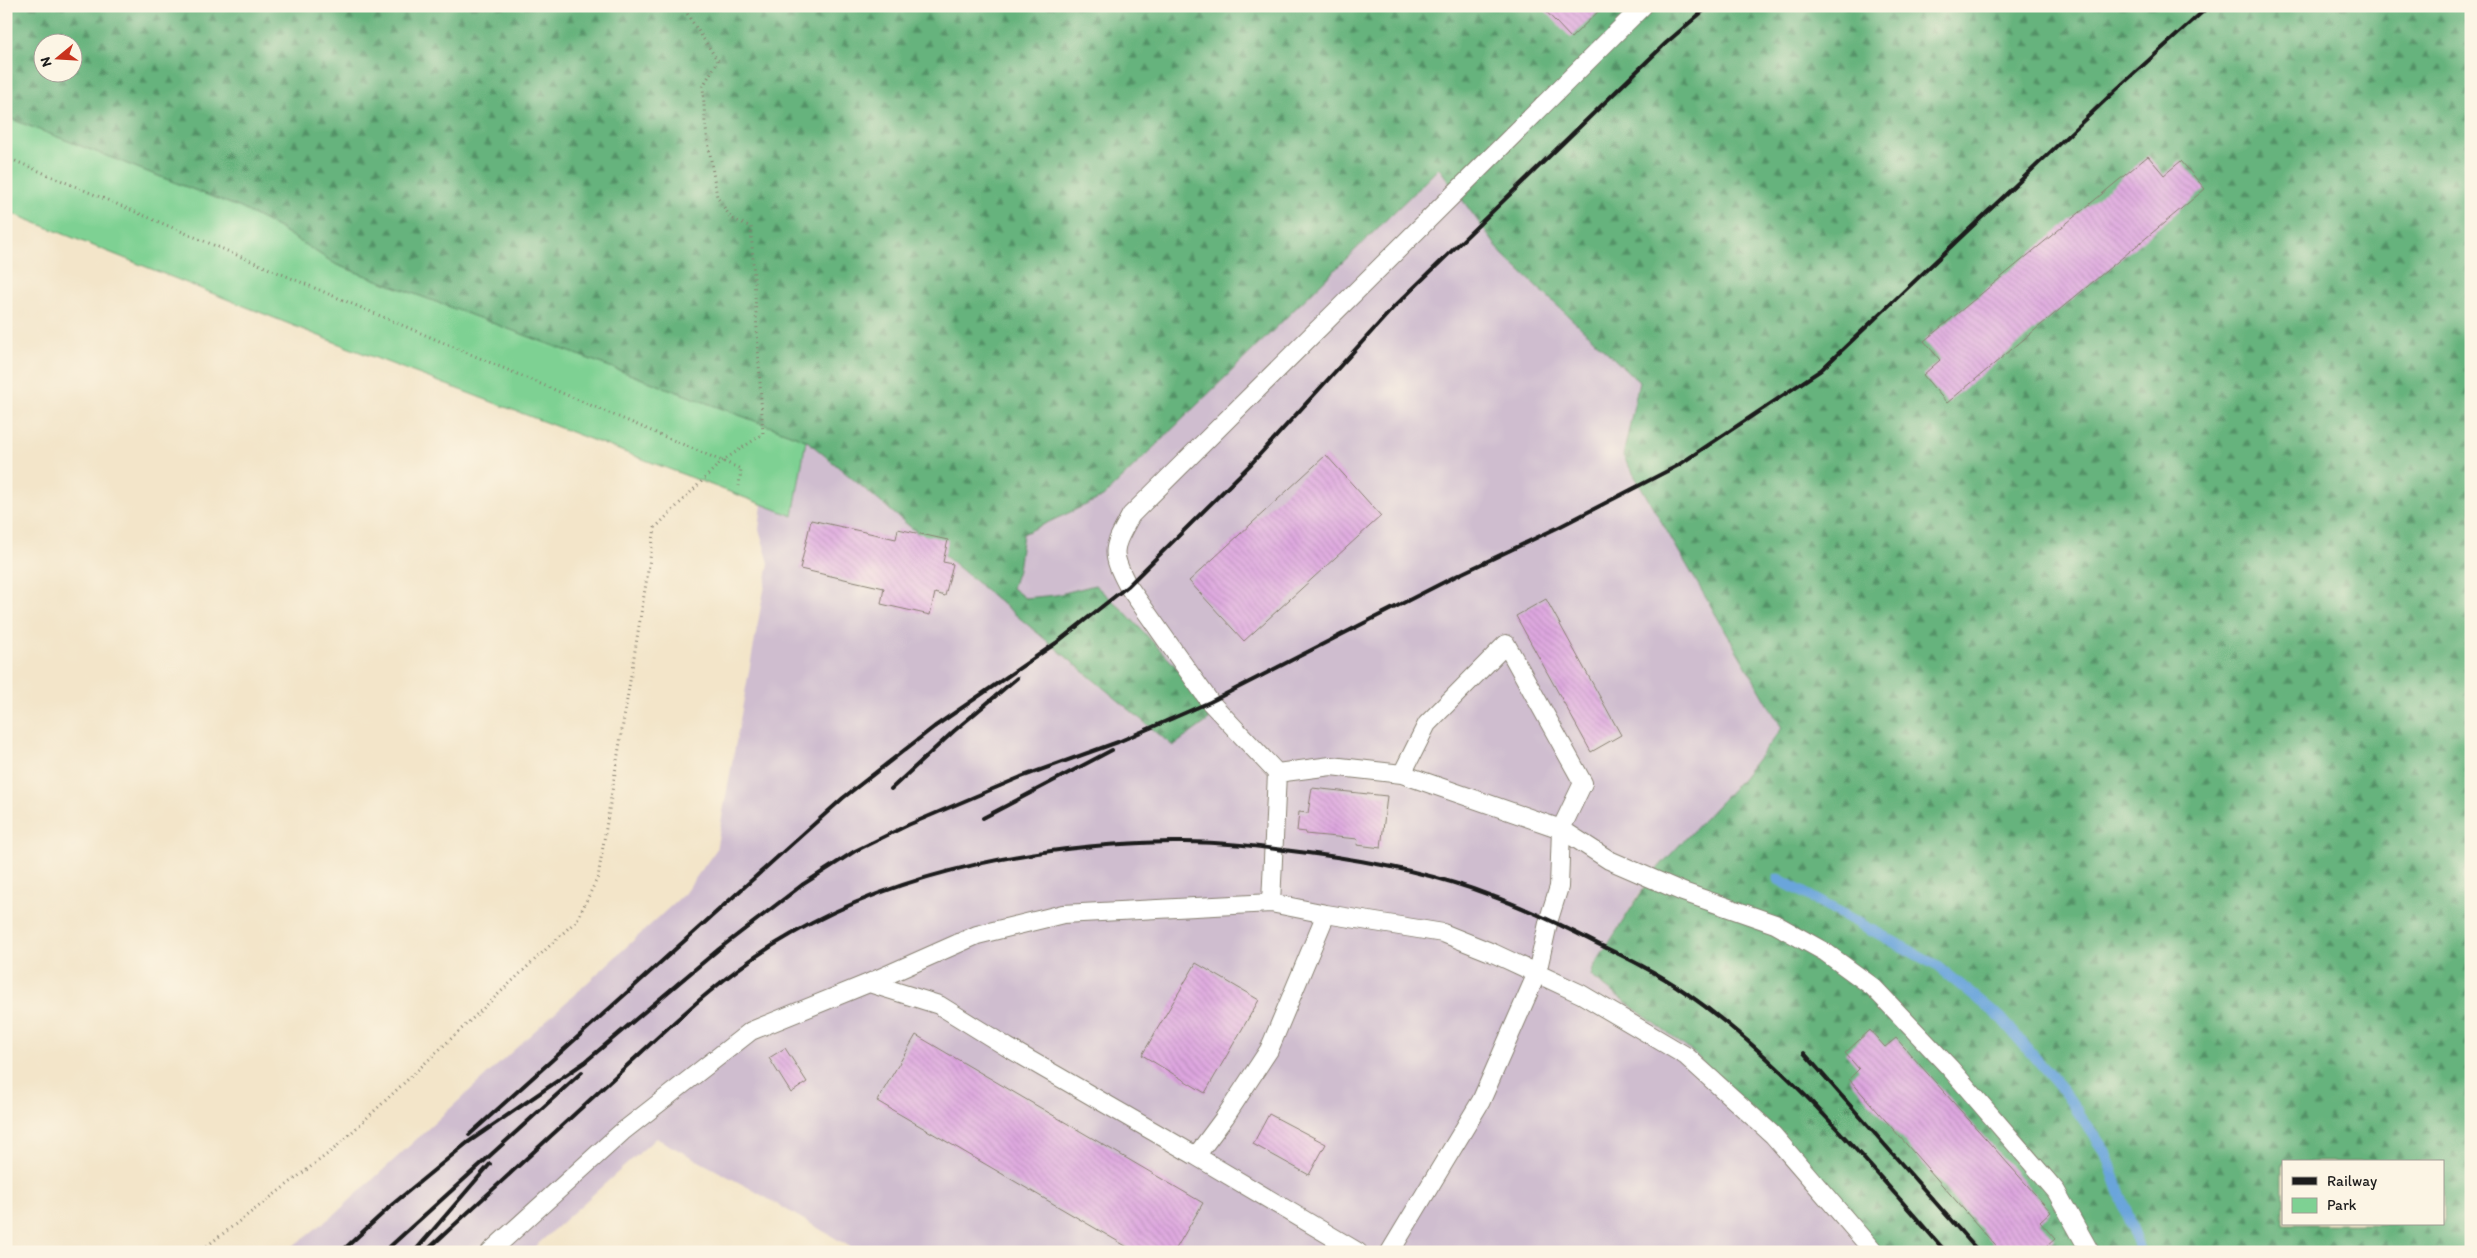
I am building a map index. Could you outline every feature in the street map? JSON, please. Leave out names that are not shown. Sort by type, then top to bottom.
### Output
[{"type":"lane","points":[[1271,903],[1277,773],[1210,702],[1128,586],[1117,567],[1114,547],[1131,514],[1643,6]]},
{"type":"lane","points":[[1390,1252],[1481,1101],[1537,973],[1549,919],[1559,887],[1562,829],[1583,783],[1506,644],[1427,724],[1402,774]]},
{"type":"lane","points":[[1277,773],[1331,766],[1402,774],[1562,829],[1609,860],[1683,892],[1775,924],[1825,952],[1873,987],[1950,1068],[2056,1191],[2090,1252]]},
{"type":"lane","points":[[490,1252],[622,1132],[751,1031],[869,983],[977,935],[1063,914],[1271,903],[1443,933],[1581,994],[1686,1056],[1773,1135],[1874,1252]]},
{"type":"lane","points":[[1196,1156],[1268,1050],[1326,914]]},
{"type":"lane","points":[[869,983],[939,1004],[1007,1047],[1358,1252]]},
{"type":"path","points":[[199,1252],[334,1149],[577,920],[598,877],[655,528],[722,461],[763,434],[751,227],[731,218],[717,198],[705,123],[703,86],[718,61],[682,6]]},
{"type":"path","points":[[6,157],[741,469],[738,486]]},
{"type":"shaded area","points":[[1439,168],[1502,254],[1640,382],[1623,456],[1782,728],[1740,781],[1643,888],[1593,968],[1591,976],[1695,1054],[1878,1252],[859,1252],[751,1189],[656,1138],[529,1252],[285,1252],[335,1214],[684,894],[716,850],[769,563],[759,529],[762,504],[793,515],[806,440],[1173,746],[1056,595],[1025,598],[1011,587],[1018,570],[1023,533],[1103,497]]},
{"type":"green space","points":[[6,6],[2471,6],[2471,1252],[1878,1252],[1695,1054],[1591,976],[1593,968],[1655,871],[1740,781],[1782,728],[1623,456],[1639,382],[1502,254],[1439,168],[1103,497],[1023,534],[1018,570],[1012,588],[1025,598],[1056,595],[1095,585],[1124,611],[1195,687],[1209,720],[1173,746],[806,440],[337,265],[277,227],[241,208],[6,117]]},
{"type":"green space","points":[[6,117],[241,208],[277,227],[337,265],[806,440],[793,516],[352,349],[6,211]]},
{"type":"building","points":[[1541,6],[1604,6],[1571,38]]},
{"type":"building","points":[[2148,156],[2164,175],[2181,161],[2205,189],[1947,403],[1923,375],[1940,360],[1924,341]]},
{"type":"building","points":[[1326,455],[1381,516],[1244,641],[1189,581]]},
{"type":"building","points":[[811,520],[896,539],[898,529],[948,540],[943,562],[953,564],[945,596],[935,593],[930,615],[881,604],[884,588],[800,569]]},
{"type":"building","points":[[1546,599],[1621,735],[1591,752],[1516,616]]},
{"type":"building","points":[[1312,788],[1387,796],[1381,848],[1357,845],[1358,839],[1305,834],[1306,832],[1297,831],[1299,812],[1308,813]]},
{"type":"building","points":[[1196,963],[1259,1000],[1205,1093],[1142,1055]]},
{"type":"building","points":[[1870,1030],[1885,1047],[1896,1038],[2051,1212],[2040,1222],[2055,1239],[2040,1252],[2021,1252],[2015,1245],[2007,1252],[2001,1252],[1849,1079],[1859,1069],[1845,1053]]},
{"type":"building","points":[[916,1035],[1203,1203],[1174,1252],[1136,1252],[877,1101]]},
{"type":"building","points":[[785,1048],[807,1082],[791,1093],[769,1058]]},
{"type":"building","points":[[1269,1114],[1326,1144],[1309,1175],[1253,1144]]},
{"type":"waterway","points":[[1778,879],[1936,965],[2001,1018],[2065,1093],[2105,1151],[2141,1252]]},
{"type":"railway","points":[[469,1135],[843,798],[934,727],[1056,643],[1128,586],[1251,464],[1394,307],[1666,43],[1709,6]]},
{"type":"railway","points":[[388,1208],[467,1143],[585,1062],[719,949],[802,885],[855,851],[908,825],[1021,777],[1118,742],[1210,702],[1454,577],[1557,528],[1677,466],[1821,370],[2118,88],[2209,6]]},
{"type":"railway","points":[[891,789],[954,731],[1017,678]]},
{"type":"railway","points":[[983,818],[1112,750]]},
{"type":"railway","points":[[425,1252],[700,999],[745,964],[792,934],[836,911],[881,892],[976,864],[1075,848],[1173,842],[1207,842],[1331,856],[1424,874],[1519,906],[1642,966],[1685,992],[1722,1019],[1757,1049],[1823,1114],[1946,1252]]},
{"type":"railway","points":[[1804,1053],[1979,1252]]},
{"type":"railway","points":[[384,1252],[582,1072]]},
{"type":"railway","points":[[414,1252],[490,1164]]},
{"type":"railway","points":[[341,1252],[393,1204]]}]
